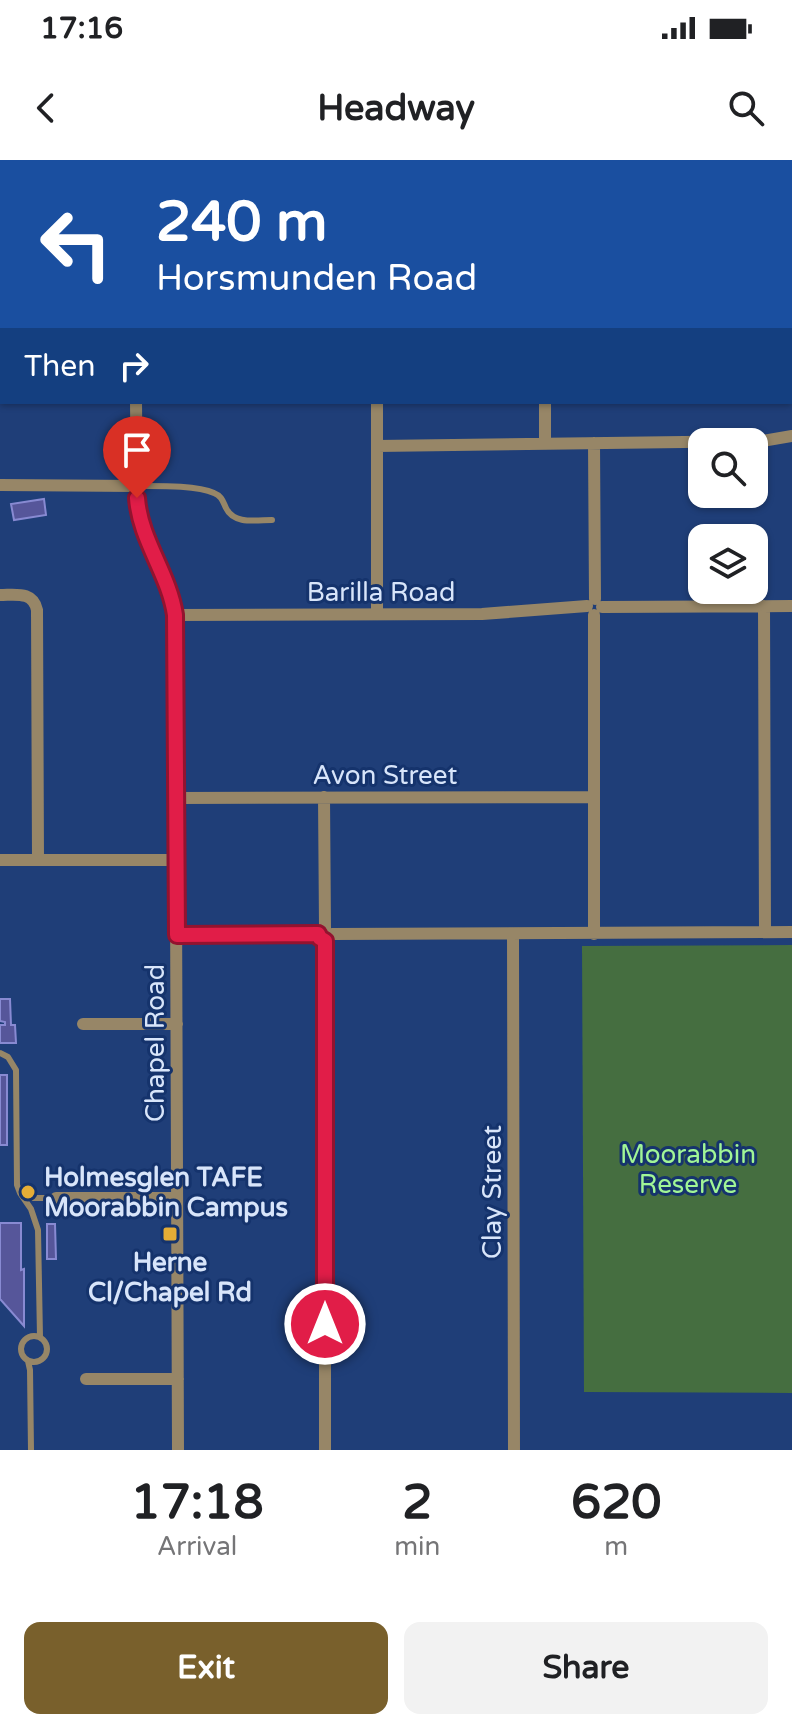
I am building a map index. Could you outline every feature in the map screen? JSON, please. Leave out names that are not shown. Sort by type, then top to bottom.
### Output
[{"type":"street","name":"Chapel Road","points":[[136,404],[140,521],[170,589],[175,615],[178,1450]]},
{"type":"street","points":[[377,404],[377,614]]},
{"type":"street","points":[[545,404],[545,444]]},
{"type":"street","points":[[377,446],[762,441],[792,436]]},
{"type":"street","points":[[594,443],[594,934]]},
{"type":"street","points":[[0,485],[137,486]]},
{"type":"street","points":[[0,595],[22,595],[33,600],[37,610],[38,860]]},
{"type":"street","points":[[764,606],[765,932]]},
{"type":"street","name":"Barilla Road","points":[[175,615],[504,613],[594,607],[792,606]]},
{"type":"street","points":[[324,797],[325,1450]]},
{"type":"street","name":"Avon Street","points":[[177,798],[594,797]]},
{"type":"street","points":[[0,860],[177,860]]},
{"type":"street","points":[[177,935],[792,932]]},
{"type":"street","name":"Clay Street","points":[[513,934],[514,1450]]},
{"type":"street","points":[[83,1024],[177,1024]]},
{"type":"street","points":[[56,1198],[177,1198]]},
{"type":"street","points":[[86,1379],[178,1379]]},
{"type":"lane","points":[[137,486],[209,492],[220,497],[234,518],[272,520]]},
{"type":"lane","points":[[0,1053],[8,1057],[16,1070],[17,1185],[31,1209],[38,1230],[40,1337],[47,1345],[47,1353],[37,1362],[28,1361]]},
{"type":"lane","points":[[24,1198],[56,1198]]},
{"type":"lane","points":[[31,1450],[30,1370],[28,1361],[22,1355],[21,1345],[30,1336],[40,1337]]},
{"type":"green space","name":"Moorabbin Reserve","points":[[792,945],[792,1393],[584,1392],[582,946]]},
{"type":"building","points":[[44,499],[46,515],[14,520],[11,504]]},
{"type":"building","points":[[0,999],[10,999],[11,1025],[15,1025],[16,1043],[0,1043],[0,1025],[5,1025],[5,1022],[0,1021]]},
{"type":"building","points":[[0,1075],[7,1075],[7,1145],[0,1145]]},
{"type":"building","points":[[0,1223],[21,1223],[24,1326],[0,1299]]},
{"type":"building","points":[[47,1224],[55,1224],[56,1259],[47,1259]]},
{"type":"place","name":"Holmesglen TAFE Moorabbin Campus","points":[[28,1192]]},
{"type":"place","name":"Herne Cl/Chapel Rd","points":[[170,1234]]},
{"type":"route","points":[[137,498],[140,521],[170,589],[175,615],[177,935],[318,934],[325,941],[325,1324]]}]
